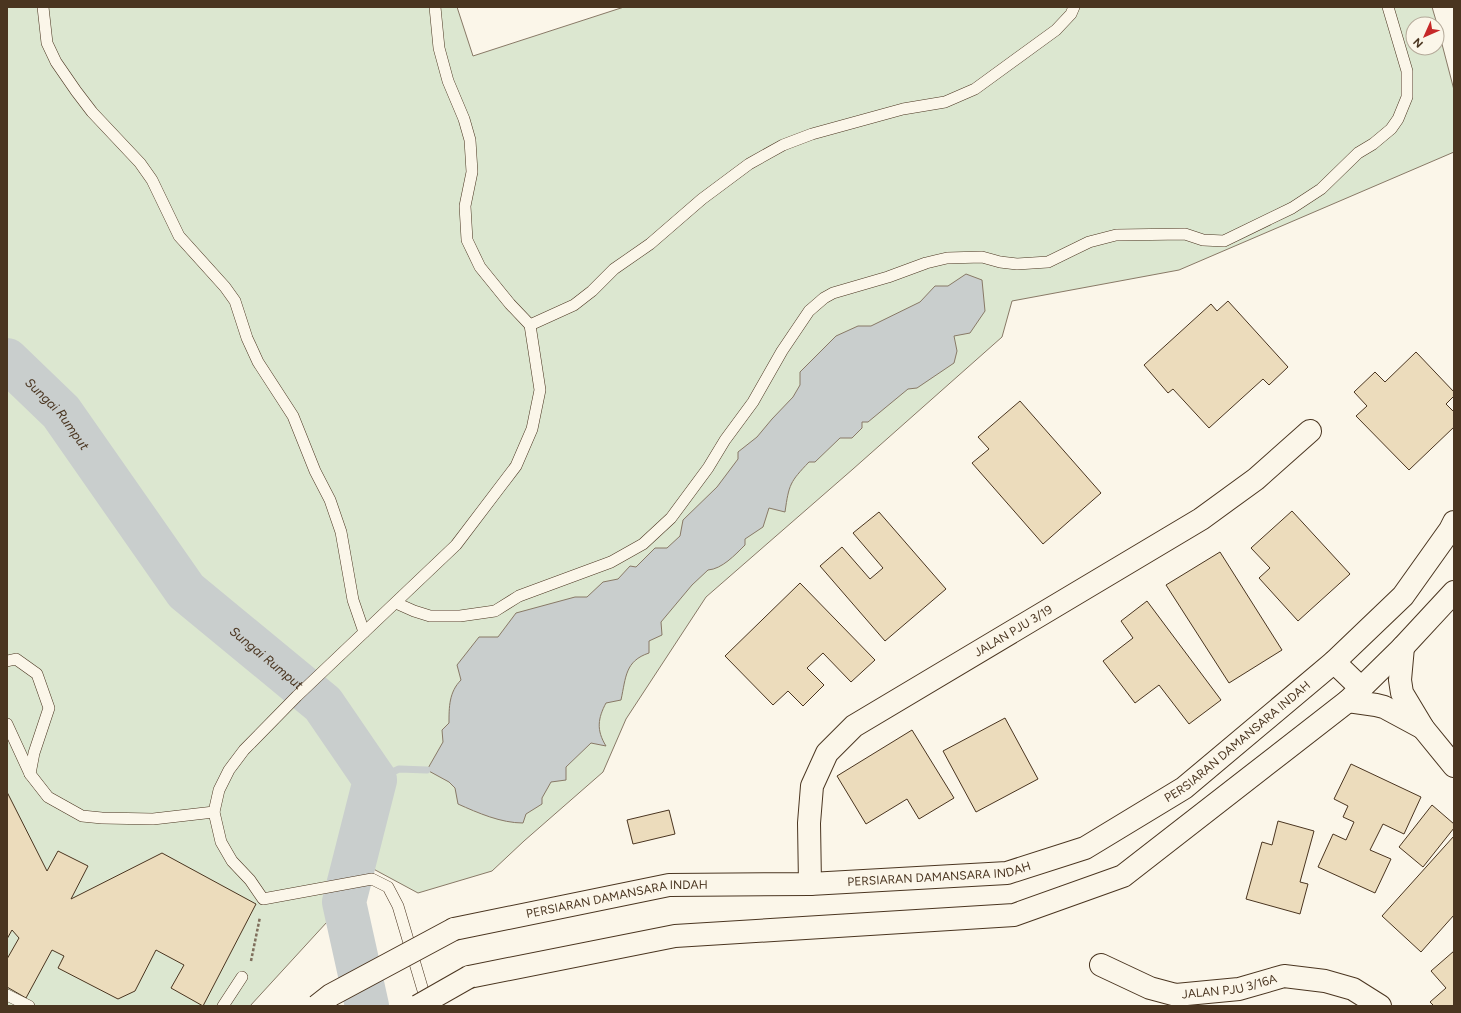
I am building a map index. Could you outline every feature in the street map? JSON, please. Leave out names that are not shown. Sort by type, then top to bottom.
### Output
[{"type":"main road","name":"JALAN PJU 3/19","points":[[810,884],[810,823],[812,786],[827,753],[854,726],[1201,519],[1256,479],[1310,431]]},
{"type":"main road","name":"PERSIARAN DAMANSARA INDAH","points":[[317,1006],[331,995],[454,929],[669,885],[810,884],[1007,873],[1085,848],[1184,788],[1334,662],[1403,596],[1450,530],[1454,522]]},
{"type":"main road","points":[[418,1006],[469,977],[675,936],[1014,915],[1123,876],[1355,694],[1403,647],[1454,592]]},
{"type":"main road","points":[[1403,647],[1400,680],[1402,693],[1423,728],[1454,766]]},
{"type":"main road","points":[[1334,662],[1355,694],[1376,705],[1384,707],[1423,728]]},
{"type":"main road","name":"JALAN PJU 3/16A","points":[[1101,965],[1150,988],[1176,995],[1239,989],[1284,976],[1325,981],[1353,990],[1380,1006]]},
{"type":"lane","points":[[43,7],[47,43],[56,62],[92,112],[140,163],[152,180],[179,236],[225,287],[235,301],[247,338],[258,362],[293,416],[315,470],[330,500],[341,532],[353,600],[364,632]]},
{"type":"lane","points":[[427,1006],[398,906],[388,887],[372,879],[263,899],[250,880],[232,862],[221,842],[214,812],[219,790],[229,770],[244,750],[297,696],[456,545],[516,466],[532,429],[540,390],[530,325],[510,304],[480,267],[467,240],[465,206],[472,172],[470,140],[464,119],[448,81],[439,48],[435,7]]},
{"type":"lane","points":[[530,325],[574,305],[592,291],[614,269],[650,244],[702,199],[749,164],[784,145],[812,134],[903,109],[944,102],[975,88],[1056,30],[1071,14],[1074,7]]},
{"type":"lane","points":[[396,603],[430,616],[460,616],[495,611],[520,596],[611,562],[643,544],[671,518],[708,468],[725,440],[753,402],[782,351],[809,311],[824,298],[833,293],[888,277],[926,263],[947,258],[982,257],[1000,262],[1017,264],[1048,262],[1089,242],[1116,235],[1185,234],[1203,240],[1224,241],[1292,208],[1321,189],[1358,153],[1373,144],[1391,129],[1398,119],[1407,97],[1407,71],[1388,7]]},
{"type":"lane","points":[[7,661],[16,659],[37,674],[49,708],[34,753],[30,774]]},
{"type":"lane","points":[[7,724],[30,774],[48,797],[82,816],[152,819],[214,812]]},
{"type":"lane","points":[[223,1006],[242,976]]},
{"type":"lane","points":[[7,995],[23,1005]]},
{"type":"path","points":[[242,976],[252,959],[263,899]]},
{"type":"green space","points":[[7,7],[457,7],[473,56],[624,7],[1432,7],[1435,16],[1405,16],[1405,56],[1445,56],[1454,90],[1454,152],[1179,270],[1012,301],[1002,337],[706,597],[626,719],[603,772],[492,871],[418,893],[366,865],[327,922],[250,1006],[7,1006]]},
{"type":"shaded area","points":[[966,274],[982,280],[985,311],[970,333],[954,336],[957,351],[954,363],[917,388],[908,389],[868,422],[862,422],[862,428],[852,438],[840,438],[815,462],[809,462],[791,484],[785,512],[769,508],[763,527],[745,539],[745,545],[733,557],[718,567],[708,570],[692,585],[661,622],[662,635],[649,641],[649,653],[635,660],[631,665],[626,677],[621,700],[606,703],[601,714],[599,729],[606,746],[591,743],[566,767],[566,780],[551,782],[542,798],[542,804],[526,814],[523,823],[515,823],[498,819],[458,804],[455,788],[449,782],[427,770],[443,742],[442,730],[449,723],[452,695],[461,680],[457,665],[479,637],[498,637],[516,613],[575,597],[587,597],[603,582],[618,579],[630,566],[636,567],[655,548],[667,548],[680,536],[683,520],[717,487],[738,459],[738,452],[757,437],[793,397],[800,385],[800,372],[836,336],[858,326],[871,326],[920,302],[935,286],[948,286]]},
{"type":"building","points":[[1228,301],[1288,367],[1269,385],[1263,379],[1209,428],[1173,389],[1168,393],[1144,365],[1211,304],[1217,311]]},
{"type":"building","points":[[1416,352],[1454,392],[1454,396],[1446,404],[1454,412],[1454,427],[1409,470],[1356,416],[1367,406],[1354,392],[1375,372],[1385,382]]},
{"type":"building","points":[[1020,401],[1101,493],[1043,544],[972,463],[989,449],[978,437]]},
{"type":"building","points":[[1292,511],[1350,574],[1298,621],[1259,578],[1270,568],[1251,548]]},
{"type":"building","points":[[879,512],[946,589],[885,641],[820,566],[842,547],[870,579],[883,568],[853,533]]},
{"type":"building","points":[[1220,552],[1282,650],[1229,683],[1166,585]]},
{"type":"building","points":[[800,583],[875,660],[851,682],[823,653],[807,668],[824,685],[803,706],[788,691],[773,705],[725,656]]},
{"type":"building","points":[[1147,601],[1221,700],[1189,724],[1159,685],[1135,703],[1103,661],[1133,638],[1121,621]]},
{"type":"building","points":[[1005,718],[1038,779],[976,812],[943,751]]},
{"type":"building","points":[[912,730],[954,798],[919,819],[907,799],[866,824],[837,776]]},
{"type":"building","points":[[1351,764],[1421,797],[1404,834],[1383,824],[1370,850],[1391,859],[1375,893],[1318,867],[1333,834],[1346,840],[1354,822],[1343,817],[1348,806],[1334,799]]},
{"type":"building","points":[[7,792],[47,871],[58,851],[88,866],[71,899],[162,853],[256,904],[203,1006],[171,988],[184,965],[156,950],[135,991],[118,999],[58,968],[64,956],[52,950],[26,998],[7,987],[7,959],[19,938],[12,930],[7,939]]},
{"type":"building","points":[[1432,805],[1454,824],[1454,828],[1423,867],[1399,847]]},
{"type":"building","points":[[669,810],[675,834],[633,844],[627,820]]},
{"type":"building","points":[[1278,821],[1314,831],[1300,882],[1308,884],[1300,914],[1246,899],[1262,842],[1272,845]]},
{"type":"building","points":[[1454,836],[1454,915],[1421,952],[1382,916]]},
{"type":"building","points":[[1454,951],[1454,1006],[1434,1006],[1430,1002],[1446,988],[1431,971]]},
{"type":"waterway","name":"Sungai Rumput","points":[[7,360],[61,412],[186,591],[323,704],[375,780],[344,902],[367,1006]]},
{"type":"waterway","points":[[375,780],[399,769],[427,770]]}]
